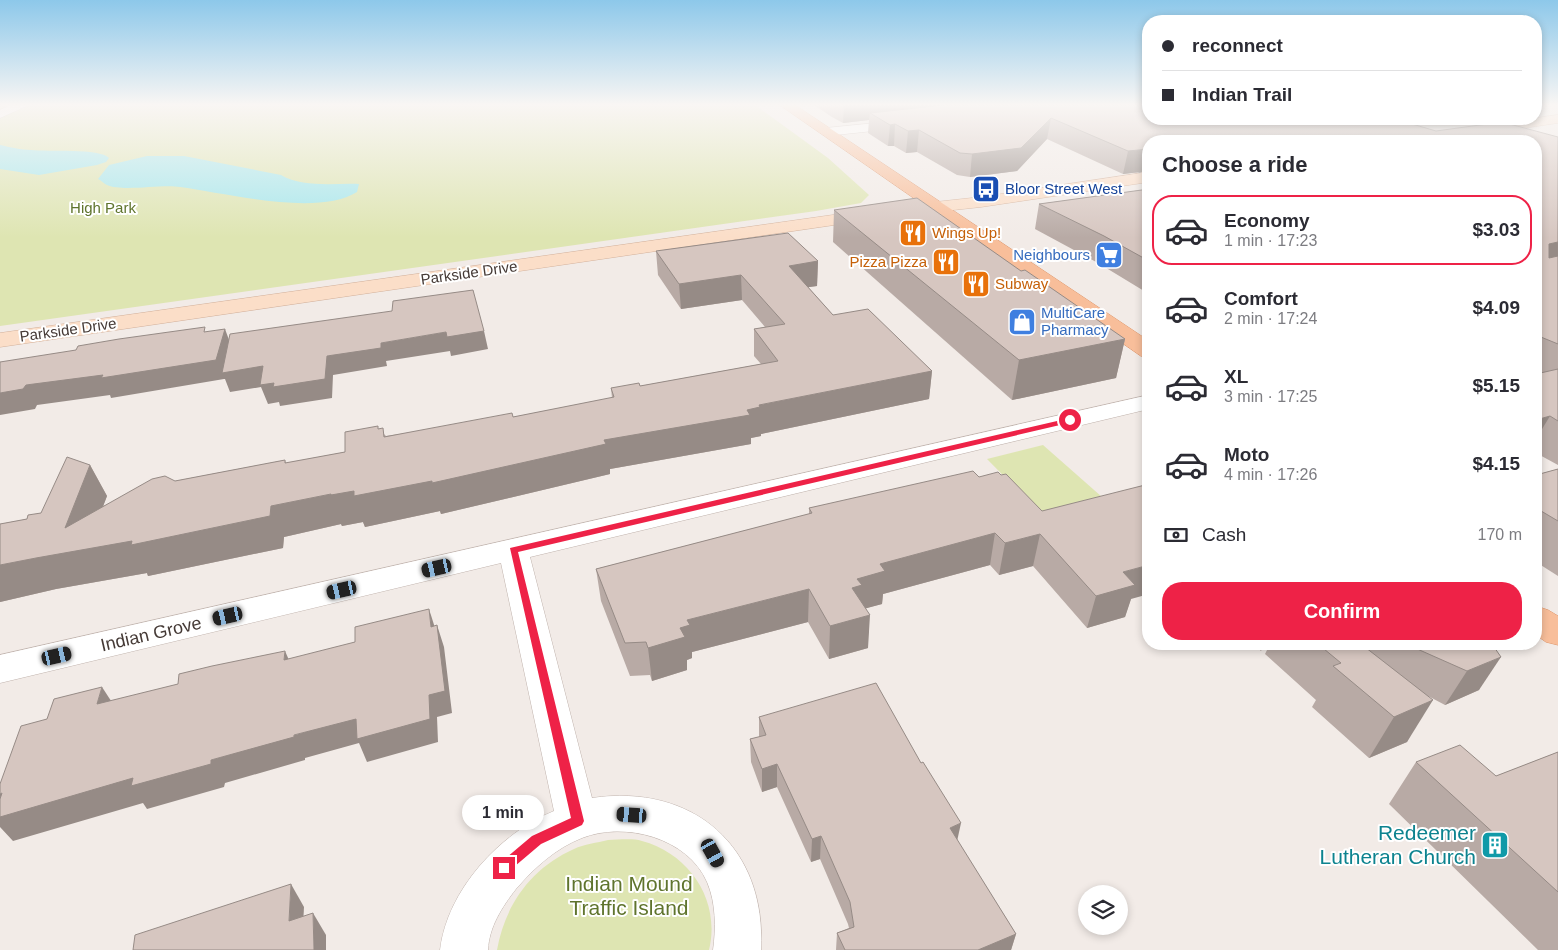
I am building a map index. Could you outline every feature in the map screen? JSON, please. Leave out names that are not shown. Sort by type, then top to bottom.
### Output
[{"type":"main road","points":[[852,149],[1142,346]]},
{"type":"main road","name":"Parkside Drive","points":[[0,340],[1142,178]]},
{"type":"main road","points":[[1542,622],[1558,633]]},
{"type":"street","name":"Indian Grove","points":[[0,669],[1142,404]]},
{"type":"street","points":[[514,550],[577,821]]},
{"type":"street","points":[[464,950],[479,904],[504,868],[537,840],[577,821],[613,814],[651,817],[684,830],[713,853],[731,885],[740,925],[737,950]]},
{"type":"green space","name":"High Park","points":[[0,149],[816,149],[869,195],[861,203],[816,211],[0,326]]},
{"type":"green space","points":[[1043,445],[1127,519],[1063,536],[987,459]]},
{"type":"green space","name":"Indian Mound Traffic Island","points":[[608,840],[638,840],[659,847],[687,868],[698,882],[706,897],[712,932],[709,950],[497,950],[506,918],[522,890],[533,877],[545,866],[574,849]]},
{"type":"water","points":[[0,149],[73,151],[95,153],[109,158],[106,162],[97,165],[39,175],[0,169]]},
{"type":"water","points":[[147,156],[184,156],[281,175],[299,182],[359,184],[357,192],[340,199],[319,203],[296,203],[246,198],[172,186],[122,188],[106,184],[98,179],[109,165]]},
{"type":"building","points":[[953,149],[1010,149],[972,154],[960,153]]},
{"type":"building","points":[[1124,149],[1142,149],[1142,150],[1128,151]]},
{"type":"building","points":[[1542,149],[1558,149],[1558,242],[1549,244],[1549,258],[1558,256],[1558,344],[1542,337]]},
{"type":"building","points":[[1142,190],[1142,257],[1104,236],[1039,204]]},
{"type":"building","points":[[917,198],[1021,271],[1025,270],[1125,339],[1019,360],[834,210]]},
{"type":"building","points":[[788,233],[818,261],[789,266],[833,315],[868,309],[932,371],[759,405],[760,407],[747,410],[750,415],[604,440],[606,444],[432,483],[432,481],[354,496],[354,491],[331,494],[271,506],[270,516],[131,545],[132,541],[0,565],[0,524],[27,519],[28,515],[41,513],[67,457],[90,465],[65,528],[152,479],[165,476],[175,481],[285,460],[285,463],[345,452],[345,432],[378,426],[378,429],[383,428],[384,437],[512,413],[513,417],[614,397],[611,388],[639,383],[640,386],[778,361],[754,329],[785,324],[741,275],[679,284],[656,251]]},
{"type":"building","points":[[473,290],[484,331],[447,337],[446,332],[381,343],[381,348],[327,356],[325,379],[273,387],[274,383],[260,385],[263,366],[222,373],[230,334],[392,311],[393,301]]},
{"type":"building","points":[[205,327],[204,332],[225,329],[216,360],[101,378],[103,375],[26,385],[23,389],[0,393],[0,362],[76,350],[78,346],[119,339]]},
{"type":"building","points":[[1558,369],[1558,421],[1550,416],[1542,418],[1542,373]]},
{"type":"building","points":[[1558,469],[1558,521],[1542,512],[1542,473]]},
{"type":"building","points":[[973,471],[979,477],[998,472],[1001,475],[1006,474],[1042,511],[1142,486],[1142,567],[1123,572],[1135,585],[1096,596],[1040,534],[1005,543],[995,533],[880,564],[885,571],[857,579],[862,585],[852,588],[870,615],[830,626],[809,589],[687,620],[690,625],[680,628],[685,637],[648,648],[646,642],[625,643],[596,569],[812,513],[809,508]]},
{"type":"building","points":[[429,609],[431,627],[437,625],[445,691],[429,695],[430,719],[357,739],[356,719],[211,760],[211,764],[131,786],[133,778],[0,817],[2,793],[0,794],[0,784],[21,726],[47,719],[54,699],[102,687],[97,704],[178,684],[179,674],[212,666],[285,651],[284,660],[355,642],[355,627]]},
{"type":"building","points":[[1325,650],[1369,650],[1433,700],[1394,717],[1333,666],[1341,663]]},
{"type":"building","points":[[1420,650],[1496,650],[1501,657],[1467,671]]},
{"type":"building","points":[[876,683],[921,763],[923,762],[961,823],[950,828],[1016,934],[978,950],[845,950],[837,933],[854,927],[850,902],[821,836],[812,839],[777,764],[762,769],[750,739],[766,735],[759,717]]},
{"type":"building","points":[[1460,745],[1496,776],[1558,752],[1558,892],[1416,762]]},
{"type":"building","points":[[291,884],[289,921],[313,913],[314,950],[133,950],[135,935]]},
{"type":"railway","points":[[1127,166],[1142,173]]},
{"type":"place","name":"Bloor Street West","points":[[986,189]]},
{"type":"place","name":"Wings Up!","points":[[913,233]]},
{"type":"place","name":"Neighbours","points":[[1109,255]]},
{"type":"place","name":"Pizza Pizza","points":[[946,262]]},
{"type":"place","name":"Subway","points":[[976,284]]},
{"type":"place","name":"MultiCare Pharmacy","points":[[1022,322]]},
{"type":"place","name":"Redeemer Lutheran Church","points":[[1495,845]]},
{"type":"route","points":[[504,868],[537,840],[577,821],[514,550],[1070,420]]}]
